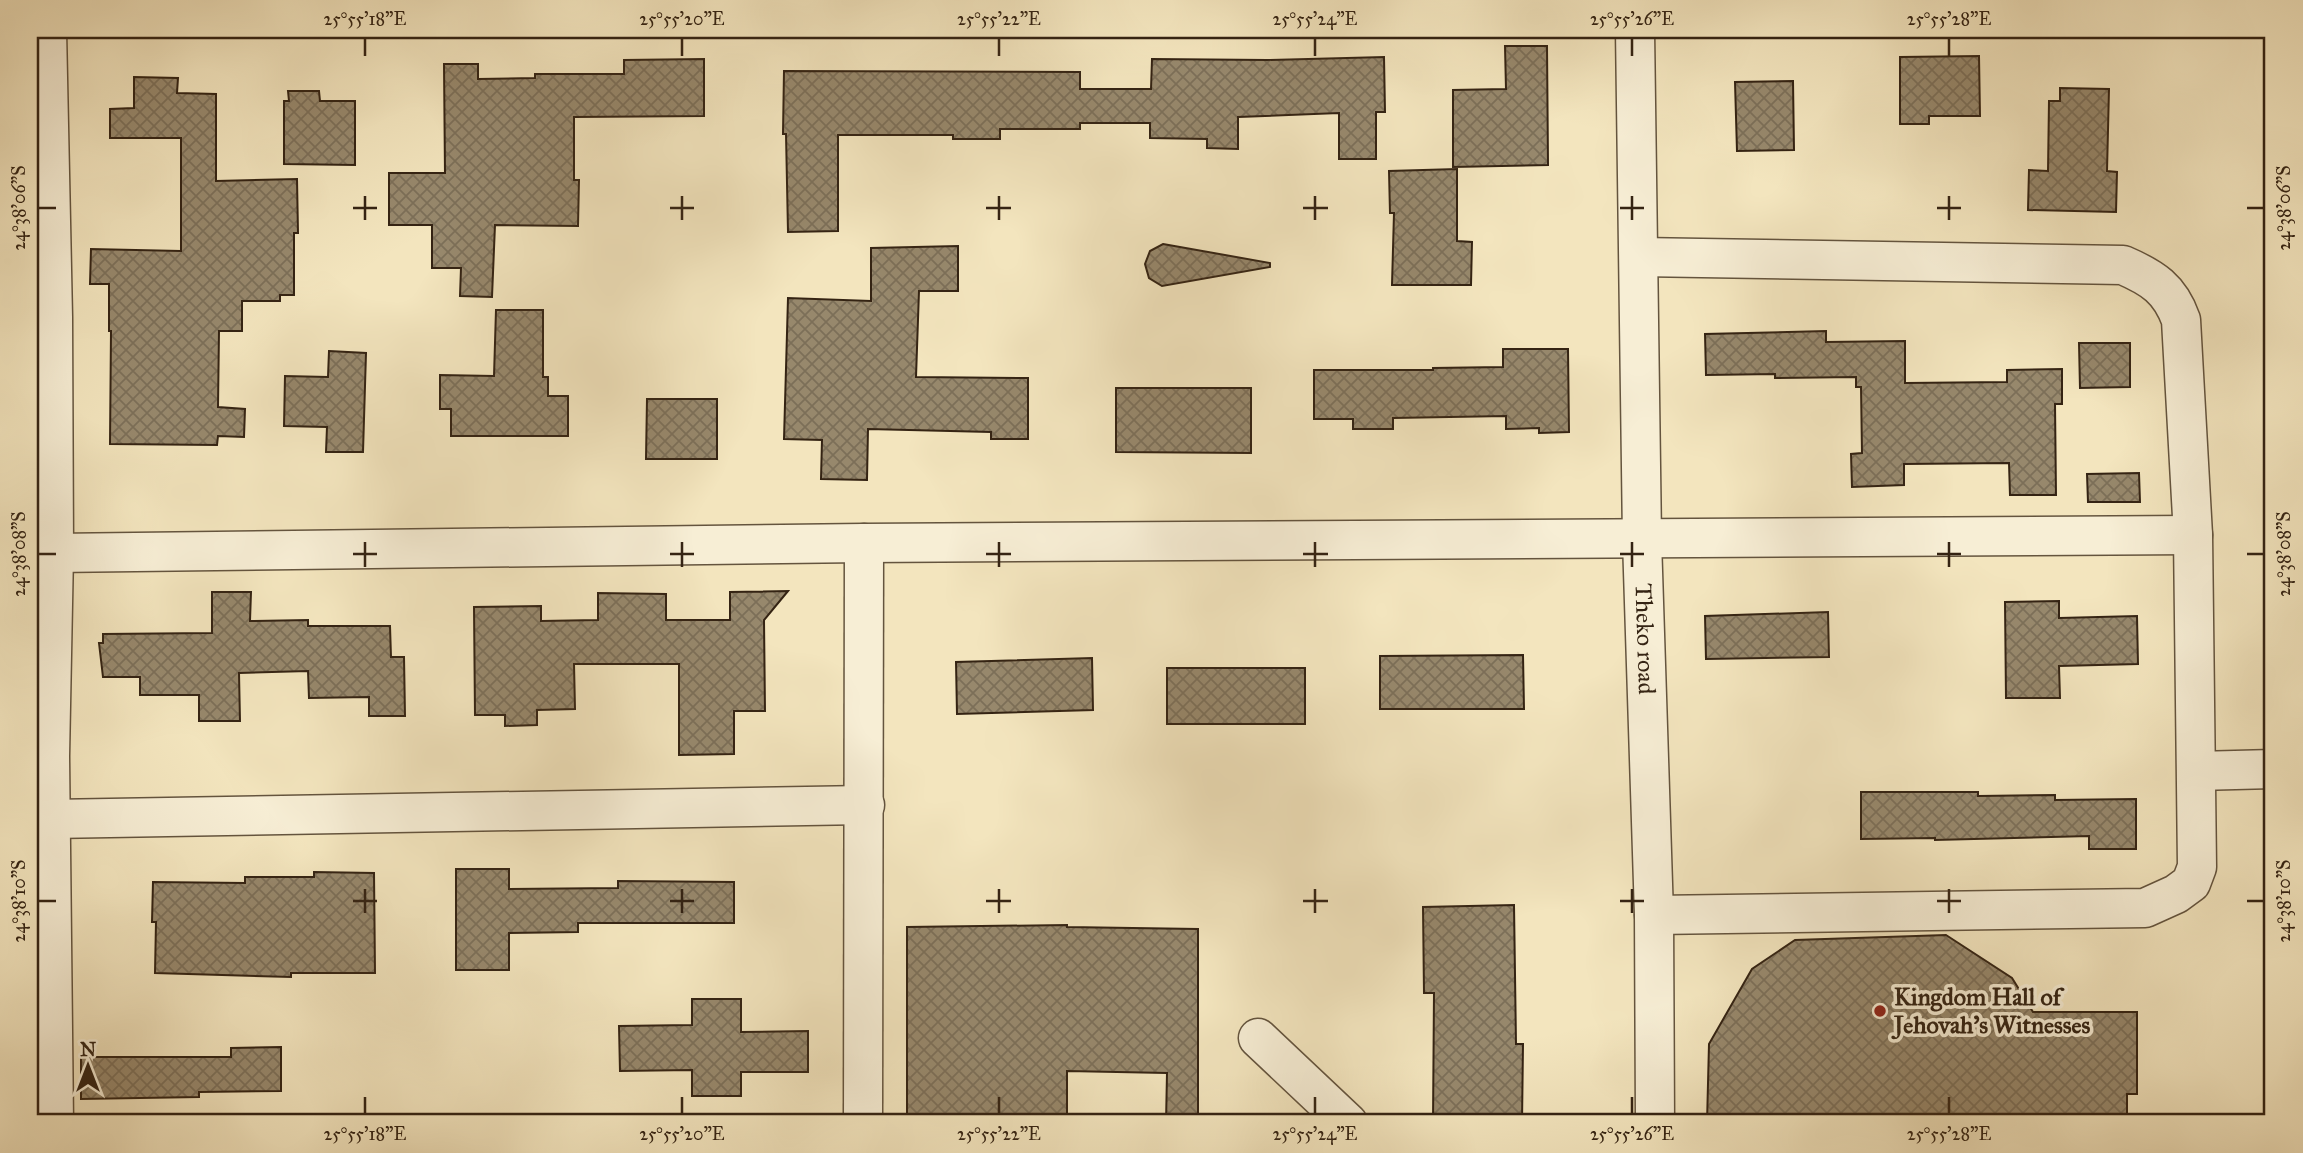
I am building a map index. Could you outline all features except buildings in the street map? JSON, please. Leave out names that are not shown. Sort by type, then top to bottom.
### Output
[{"type":"street","points":[[47,30],[42,317],[54,553],[40,756],[51,819],[41,1043],[54,1123]]},
{"type":"street","name":"Theko road","points":[[1635,30],[1642,540],[1654,915],[1655,1123]]},
{"type":"street","points":[[1639,257],[2123,265],[2145,275],[2174,300],[2181,320],[2193,535],[2197,867],[2191,883],[2176,894],[2145,908],[1654,915]]},
{"type":"street","points":[[54,553],[864,544],[2193,535]]},
{"type":"street","points":[[863,1123],[864,544]]},
{"type":"street","points":[[2197,771],[2273,769]]},
{"type":"street","points":[[51,819],[865,805]]},
{"type":"street","points":[[1258,1038],[1348,1123]]},
{"type":"place","name":"Kingdom Hall of Jehovah's Witnesses","points":[[1880,1011]]}]
